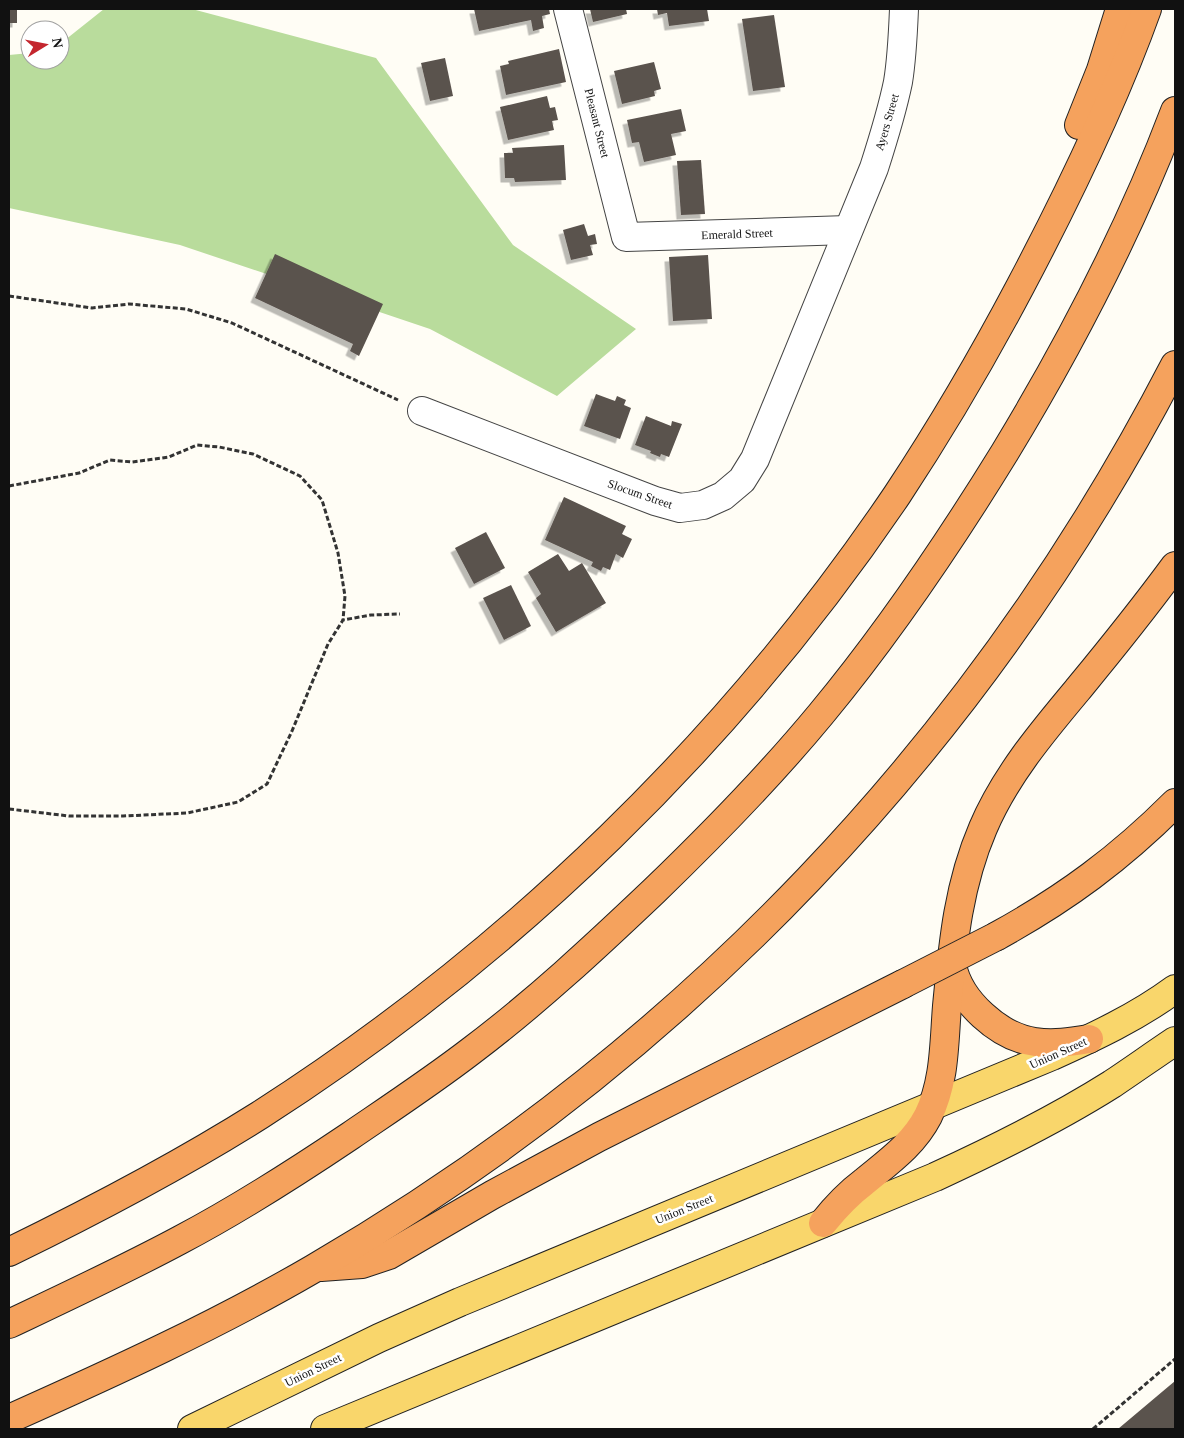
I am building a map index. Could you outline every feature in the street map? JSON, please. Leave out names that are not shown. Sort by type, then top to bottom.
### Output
[{"type":"highway","points":[[1008,310],[1015,277],[1024,250],[1102,70],[1120,9]]},
{"type":"highway","points":[[9,1252],[67,1224],[196,1154],[299,1089],[381,1030],[472,959],[555,888],[610,838],[717,726],[795,633],[833,584],[898,494],[961,392],[1008,310],[1056,216],[1126,65],[1147,9]]},
{"type":"highway","points":[[9,1324],[140,1261],[219,1219],[289,1176],[409,1096],[475,1048],[570,970],[654,891],[728,816],[788,753],[858,668],[912,595],[982,490],[1055,367],[1085,310],[1118,244],[1175,111]]},
{"type":"highway","points":[[9,1419],[135,1362],[247,1307],[317,1267],[404,1213],[505,1144],[583,1085],[707,980],[813,876],[881,800],[967,694],[1020,622],[1075,540],[1134,443],[1175,365]]},
{"type":"highway","points":[[822,1223],[851,1192],[902,1150],[916,1134],[932,1106],[941,1075],[957,912],[967,873],[984,826],[1003,791],[1025,757],[1175,566]]},
{"type":"highway","points":[[317,1267],[362,1264],[389,1256],[492,1195],[599,1137],[997,936],[1043,910],[1097,873],[1151,827],[1175,803]]},
{"type":"highway","points":[[952,954],[953,970],[960,988],[971,1004],[990,1022],[1017,1037],[1033,1042],[1058,1044],[1088,1039]]},
{"type":"main road","name":"Union Street","points":[[192,1429],[379,1338],[460,1302],[1052,1056],[1134,1015],[1175,989]]},
{"type":"main road","points":[[324,1429],[935,1177],[1048,1121],[1112,1084],[1175,1041]]},
{"type":"street","name":"Pleasant Street","points":[[568,9],[626,237]]},
{"type":"street","name":"Ayers Street","points":[[848,230],[874,168],[887,127],[898,82],[903,42],[904,9]]},
{"type":"street","name":"Emerald Street","points":[[626,237],[848,230]]},
{"type":"street","name":"Slocum Street","points":[[422,411],[655,501],[680,508],[703,505],[723,496],[742,480],[755,458],[848,230]]},
{"type":"path","points":[[9,296],[92,308],[129,304],[186,309],[232,323],[422,411]]},
{"type":"path","points":[[9,486],[79,473],[110,460],[132,462],[169,457],[197,445],[254,454],[300,476],[322,500],[338,553],[345,596],[343,620],[328,644],[292,731],[267,784],[238,802],[187,813],[69,816],[9,809]]},
{"type":"path","points":[[343,620],[371,614],[400,614]]},
{"type":"path","points":[[1093,1429],[1175,1359]]},
{"type":"green space","points":[[104,9],[192,9],[376,58],[513,245],[636,329],[557,396],[430,329],[180,245],[9,208],[9,55],[20,54],[20,70],[70,70],[70,36]]},
{"type":"building","points":[[9,9],[17,9],[17,23],[9,23]]},
{"type":"building","points":[[474,9],[549,9],[550,14],[542,16],[544,28],[533,31],[531,20],[479,31]]},
{"type":"building","points":[[590,9],[626,9],[627,14],[593,22]]},
{"type":"building","points":[[657,9],[707,9],[709,21],[669,26],[667,13],[658,15]]},
{"type":"building","points":[[774,15],[785,87],[753,91],[742,19]]},
{"type":"building","points":[[559,49],[566,82],[506,95],[500,66],[509,64],[508,61]]},
{"type":"building","points":[[445,58],[453,96],[430,101],[421,63]]},
{"type":"building","points":[[654,62],[661,89],[654,91],[655,96],[622,104],[614,71]]},
{"type":"building","points":[[547,96],[550,108],[555,107],[558,120],[552,121],[554,130],[508,140],[500,107]]},
{"type":"building","points":[[681,109],[686,131],[671,134],[676,155],[644,162],[639,142],[632,143],[627,120]]},
{"type":"building","points":[[564,145],[566,180],[515,182],[514,178],[505,178],[504,153],[513,153],[512,148]]},
{"type":"building","points":[[701,160],[705,214],[681,215],[677,161]]},
{"type":"building","points":[[584,224],[588,236],[595,234],[597,244],[590,245],[593,255],[571,260],[563,230]]},
{"type":"building","points":[[275,254],[383,304],[359,356],[350,351],[353,344],[255,298]]},
{"type":"building","points":[[708,255],[712,319],[673,321],[669,257]]},
{"type":"building","points":[[596,394],[615,401],[617,396],[626,400],[624,405],[631,408],[620,439],[584,426]]},
{"type":"building","points":[[646,416],[671,426],[672,421],[682,424],[669,457],[661,454],[660,457],[650,453],[651,451],[635,445]]},
{"type":"building","points":[[564,497],[626,526],[622,534],[632,539],[623,558],[616,554],[610,570],[603,567],[601,571],[591,566],[593,562],[545,540]]},
{"type":"building","points":[[486,532],[505,568],[474,584],[455,548]]},
{"type":"building","points":[[558,554],[569,571],[582,563],[606,603],[556,632],[536,598],[541,594],[528,572]]},
{"type":"building","points":[[511,585],[531,626],[504,640],[483,598]]},
{"type":"building","points":[[1175,1381],[1175,1429],[1118,1429]]}]
